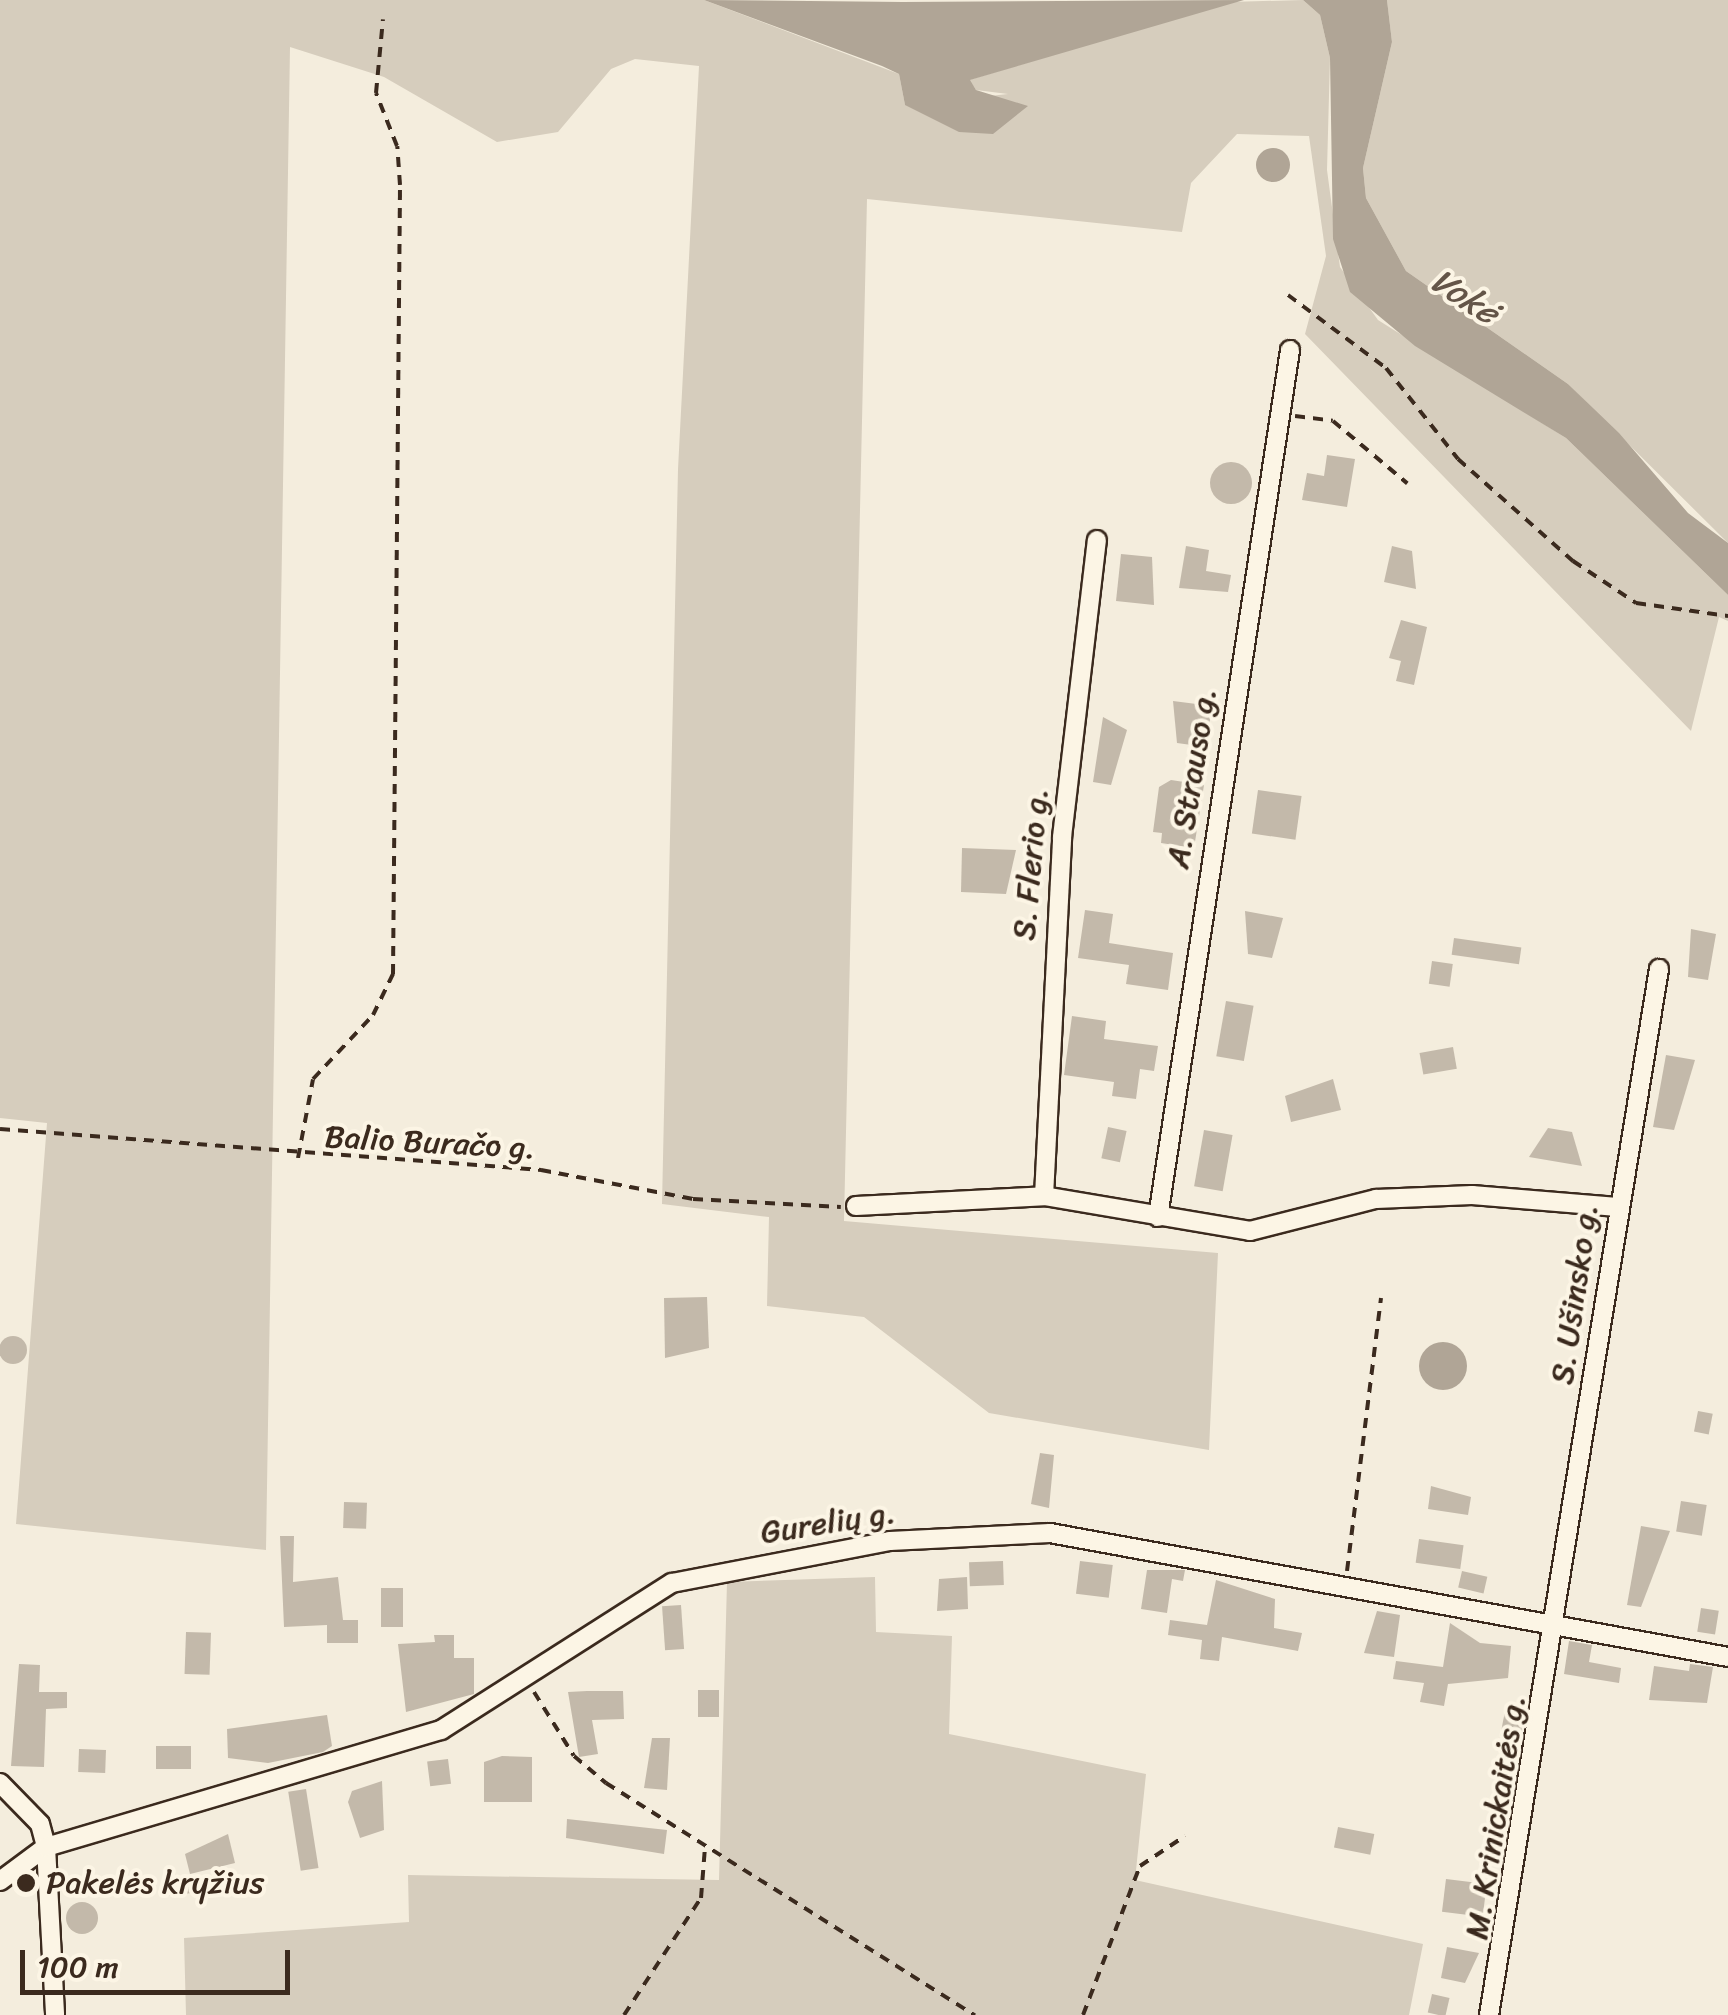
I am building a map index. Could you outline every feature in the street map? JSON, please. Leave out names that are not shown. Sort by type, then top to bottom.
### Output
[{"type":"street","name":"A. Strauso g.","points":[[1158,1216],[1290,350]]},
{"type":"street","name":"S. Flerio g.","points":[[1044,1196],[1062,837],[1096,540]]},
{"type":"street","name":"S. Ušinsko g.","points":[[1557,1628],[1618,1207],[1658,969]]},
{"type":"street","points":[[856,1206],[1044,1196],[1250,1231],[1376,1199],[1472,1195],[1618,1207]]},
{"type":"street","name":"Gurelių g.","points":[[0,1881],[46,1847],[441,1730],[672,1584],[890,1540],[1050,1532],[1728,1657]]},
{"type":"street","name":"M. Krinickaitės g.","points":[[1489,2015],[1557,1628]]},
{"type":"street","points":[[0,1783],[40,1824],[46,1847],[55,2015]]},
{"type":"path","points":[[298,1158],[312,1080],[374,1014],[394,974],[400,185],[397,146],[376,93],[383,19]]},
{"type":"path","points":[[1288,295],[1386,368],[1458,459],[1573,561],[1636,602],[1728,616]]},
{"type":"path","points":[[1282,414],[1333,420],[1407,483]]},
{"type":"path","name":"Balio Buračo g.","points":[[0,1129],[298,1158],[541,1170],[792,1210],[856,1206]]},
{"type":"path","points":[[1345,1586],[1381,1298]]},
{"type":"path","points":[[526,1679],[588,1768],[705,1848],[975,2015]]},
{"type":"path","points":[[1083,2015],[1140,1866],[1185,1836]]},
{"type":"path","points":[[624,2015],[701,1898],[705,1848]]},
{"type":"shaded area","points":[[0,0],[704,0],[899,74],[905,105],[1008,94],[976,90],[969,80],[1229,2],[1303,0],[1320,15],[1330,58],[1327,170],[1340,267],[1378,320],[1566,438],[1728,595],[1728,621],[1719,617],[1691,731],[1305,334],[1326,256],[1309,136],[1237,134],[1191,183],[1182,232],[867,199],[844,1221],[1218,1253],[1209,1450],[989,1413],[864,1317],[767,1306],[769,1217],[662,1204],[678,469],[699,66],[635,59],[611,69],[558,132],[497,142],[384,77],[290,47],[266,1550],[16,1524],[47,1123],[0,1118]]},
{"type":"shaded area","points":[[704,0],[1244,0],[970,80],[976,90],[1028,106],[993,134],[959,132],[905,105],[899,74],[882,66]]},
{"type":"shaded area","points":[[1303,0],[1387,0],[1392,42],[1363,168],[1366,198],[1406,271],[1568,384],[1619,433],[1688,513],[1728,543],[1728,595],[1566,438],[1415,346],[1350,292],[1333,239],[1330,58],[1320,15]]},
{"type":"shaded area","points":[[1387,0],[1728,0],[1728,543],[1568,384],[1406,271],[1366,198],[1363,168],[1392,42]]},
{"type":"shaded area","points":[[1273,148],[1285,153],[1290,165],[1285,177],[1273,182],[1261,177],[1256,165],[1261,153]]},
{"type":"shaded area","points":[[1443,1342],[1460,1349],[1467,1366],[1460,1383],[1443,1390],[1426,1383],[1419,1366],[1426,1349]]},
{"type":"shaded area","points":[[875,1577],[876,1632],[952,1636],[949,1734],[1146,1774],[1135,1880],[1423,1944],[1409,2015],[186,2015],[184,1938],[409,1922],[408,1875],[719,1880],[727,1582]]},
{"type":"building","points":[[1327,455],[1355,459],[1347,507],[1302,500],[1307,473],[1324,476]]},
{"type":"building","points":[[1231,462],[1246,468],[1252,483],[1246,498],[1231,504],[1216,498],[1210,483],[1216,468]]},
{"type":"building","points":[[1186,546],[1209,550],[1206,571],[1231,575],[1228,592],[1179,588]]},
{"type":"building","points":[[1392,546],[1412,551],[1416,589],[1384,582]]},
{"type":"building","points":[[1121,554],[1152,557],[1154,605],[1116,601]]},
{"type":"building","points":[[1401,620],[1427,627],[1414,685],[1396,681],[1401,661],[1389,658]]},
{"type":"building","points":[[1173,701],[1212,706],[1206,747],[1177,743]]},
{"type":"building","points":[[1103,717],[1127,730],[1111,785],[1093,782]]},
{"type":"building","points":[[1171,780],[1204,785],[1194,848],[1161,843],[1162,833],[1153,832],[1159,787]]},
{"type":"building","points":[[1258,790],[1302,796],[1295,840],[1252,834]]},
{"type":"building","points":[[962,848],[1016,850],[1006,894],[961,892]]},
{"type":"building","points":[[1085,910],[1113,914],[1109,943],[1173,953],[1168,990],[1126,984],[1129,965],[1078,958]]},
{"type":"building","points":[[1245,911],[1283,918],[1272,958],[1248,954]]},
{"type":"building","points":[[1691,929],[1716,934],[1708,980],[1688,977]]},
{"type":"building","points":[[1454,938],[1521,947],[1519,964],[1452,955]]},
{"type":"building","points":[[1432,961],[1453,964],[1450,987],[1429,984]]},
{"type":"building","points":[[1226,1001],[1254,1006],[1244,1061],[1216,1056]]},
{"type":"building","points":[[1072,1016],[1106,1021],[1104,1039],[1158,1046],[1154,1071],[1140,1069],[1136,1099],[1112,1096],[1114,1082],[1064,1075]]},
{"type":"building","points":[[1453,1047],[1457,1069],[1423,1075],[1420,1053]]},
{"type":"building","points":[[1666,1055],[1695,1060],[1674,1130],[1653,1127]]},
{"type":"building","points":[[1333,1079],[1341,1110],[1291,1122],[1285,1096]]},
{"type":"building","points":[[1108,1127],[1127,1131],[1120,1162],[1101,1158]]},
{"type":"building","points":[[1548,1128],[1572,1132],[1582,1166],[1529,1157]]},
{"type":"building","points":[[1204,1130],[1233,1135],[1223,1191],[1194,1186]]},
{"type":"building","points":[[707,1297],[709,1348],[665,1358],[664,1298]]},
{"type":"building","points":[[13,1336],[23,1340],[27,1350],[23,1360],[13,1364],[3,1360],[-1,1350],[3,1340]]},
{"type":"building","points":[[1698,1411],[1713,1414],[1709,1434],[1694,1432]]},
{"type":"building","points":[[1040,1453],[1054,1455],[1049,1508],[1031,1504]]},
{"type":"building","points":[[1431,1486],[1471,1497],[1468,1515],[1428,1509]]},
{"type":"building","points":[[1681,1501],[1707,1505],[1702,1536],[1676,1532]]},
{"type":"building","points":[[344,1502],[367,1503],[366,1529],[343,1528]]},
{"type":"building","points":[[1641,1526],[1670,1531],[1641,1607],[1627,1605]]},
{"type":"building","points":[[280,1536],[294,1536],[293,1582],[338,1577],[343,1620],[358,1620],[358,1643],[327,1643],[327,1625],[284,1627]]},
{"type":"building","points":[[1419,1539],[1464,1545],[1460,1569],[1416,1563]]},
{"type":"building","points":[[1003,1561],[1004,1585],[970,1586],[969,1562]]},
{"type":"building","points":[[1080,1561],[1113,1565],[1109,1598],[1076,1594]]},
{"type":"building","points":[[1147,1570],[1185,1570],[1183,1581],[1172,1579],[1167,1613],[1141,1609]]},
{"type":"building","points":[[1462,1571],[1487,1577],[1484,1593],[1458,1588]]},
{"type":"building","points":[[967,1577],[968,1609],[937,1611],[939,1579]]},
{"type":"building","points":[[1216,1580],[1275,1599],[1274,1628],[1302,1633],[1298,1651],[1222,1637],[1219,1661],[1200,1659],[1202,1640],[1168,1635],[1170,1620],[1207,1625]]},
{"type":"building","points":[[381,1588],[403,1588],[403,1627],[381,1627]]},
{"type":"building","points":[[681,1605],[684,1649],[665,1650],[662,1606]]},
{"type":"building","points":[[1701,1608],[1719,1611],[1715,1635],[1697,1632]]},
{"type":"building","points":[[1377,1611],[1400,1615],[1394,1657],[1364,1653]]},
{"type":"building","points":[[1450,1623],[1480,1643],[1511,1646],[1508,1678],[1448,1684],[1444,1706],[1420,1702],[1424,1683],[1393,1679],[1396,1661],[1443,1667]]},
{"type":"building","points":[[186,1632],[211,1633],[210,1675],[185,1674]]},
{"type":"building","points":[[434,1635],[454,1635],[454,1658],[474,1658],[474,1694],[406,1712],[398,1644],[435,1642]]},
{"type":"building","points":[[1569,1641],[1592,1645],[1589,1662],[1621,1668],[1619,1683],[1564,1674]]},
{"type":"building","points":[[19,1664],[40,1665],[39,1692],[67,1692],[67,1708],[46,1709],[44,1767],[11,1766]]},
{"type":"building","points":[[1690,1664],[1713,1667],[1707,1703],[1649,1700],[1654,1666],[1689,1671]]},
{"type":"building","points":[[698,1690],[719,1690],[719,1717],[698,1717]]},
{"type":"building","points":[[623,1691],[624,1719],[592,1720],[598,1754],[579,1757],[568,1692]]},
{"type":"building","points":[[1506,1706],[1526,1710],[1520,1739],[1500,1735]]},
{"type":"building","points":[[327,1715],[332,1746],[323,1752],[268,1763],[228,1758],[227,1729]]},
{"type":"building","points":[[652,1738],[670,1738],[667,1790],[644,1788]]},
{"type":"building","points":[[156,1746],[191,1746],[191,1769],[156,1769]]},
{"type":"building","points":[[79,1749],[106,1750],[105,1773],[78,1772]]},
{"type":"building","points":[[502,1756],[532,1757],[532,1802],[484,1802],[484,1762]]},
{"type":"building","points":[[448,1759],[451,1784],[430,1786],[427,1762]]},
{"type":"building","points":[[382,1781],[384,1830],[360,1838],[348,1802],[352,1791]]},
{"type":"building","points":[[306,1789],[319,1868],[301,1871],[288,1792]]},
{"type":"building","points":[[567,1819],[667,1830],[664,1854],[566,1838]]},
{"type":"building","points":[[1338,1827],[1374,1834],[1370,1855],[1334,1848]]},
{"type":"building","points":[[228,1834],[235,1863],[190,1874],[185,1854]]},
{"type":"building","points":[[190,1877],[192,1893],[167,1896],[165,1880]]},
{"type":"building","points":[[1446,1879],[1487,1884],[1483,1917],[1442,1912]]},
{"type":"building","points":[[82,1902],[94,1906],[98,1918],[94,1930],[82,1934],[70,1930],[66,1918],[70,1906]]},
{"type":"building","points":[[1447,1947],[1479,1953],[1465,1983],[1441,1978]]},
{"type":"building","points":[[1432,1994],[1450,1998],[1446,2015],[1428,2013]]},
{"type":"place","name":"Pakelės kryžius","points":[[26,1883]]},
{"type":"water label","name":"Vokė","points":[[1465,296]]}]
